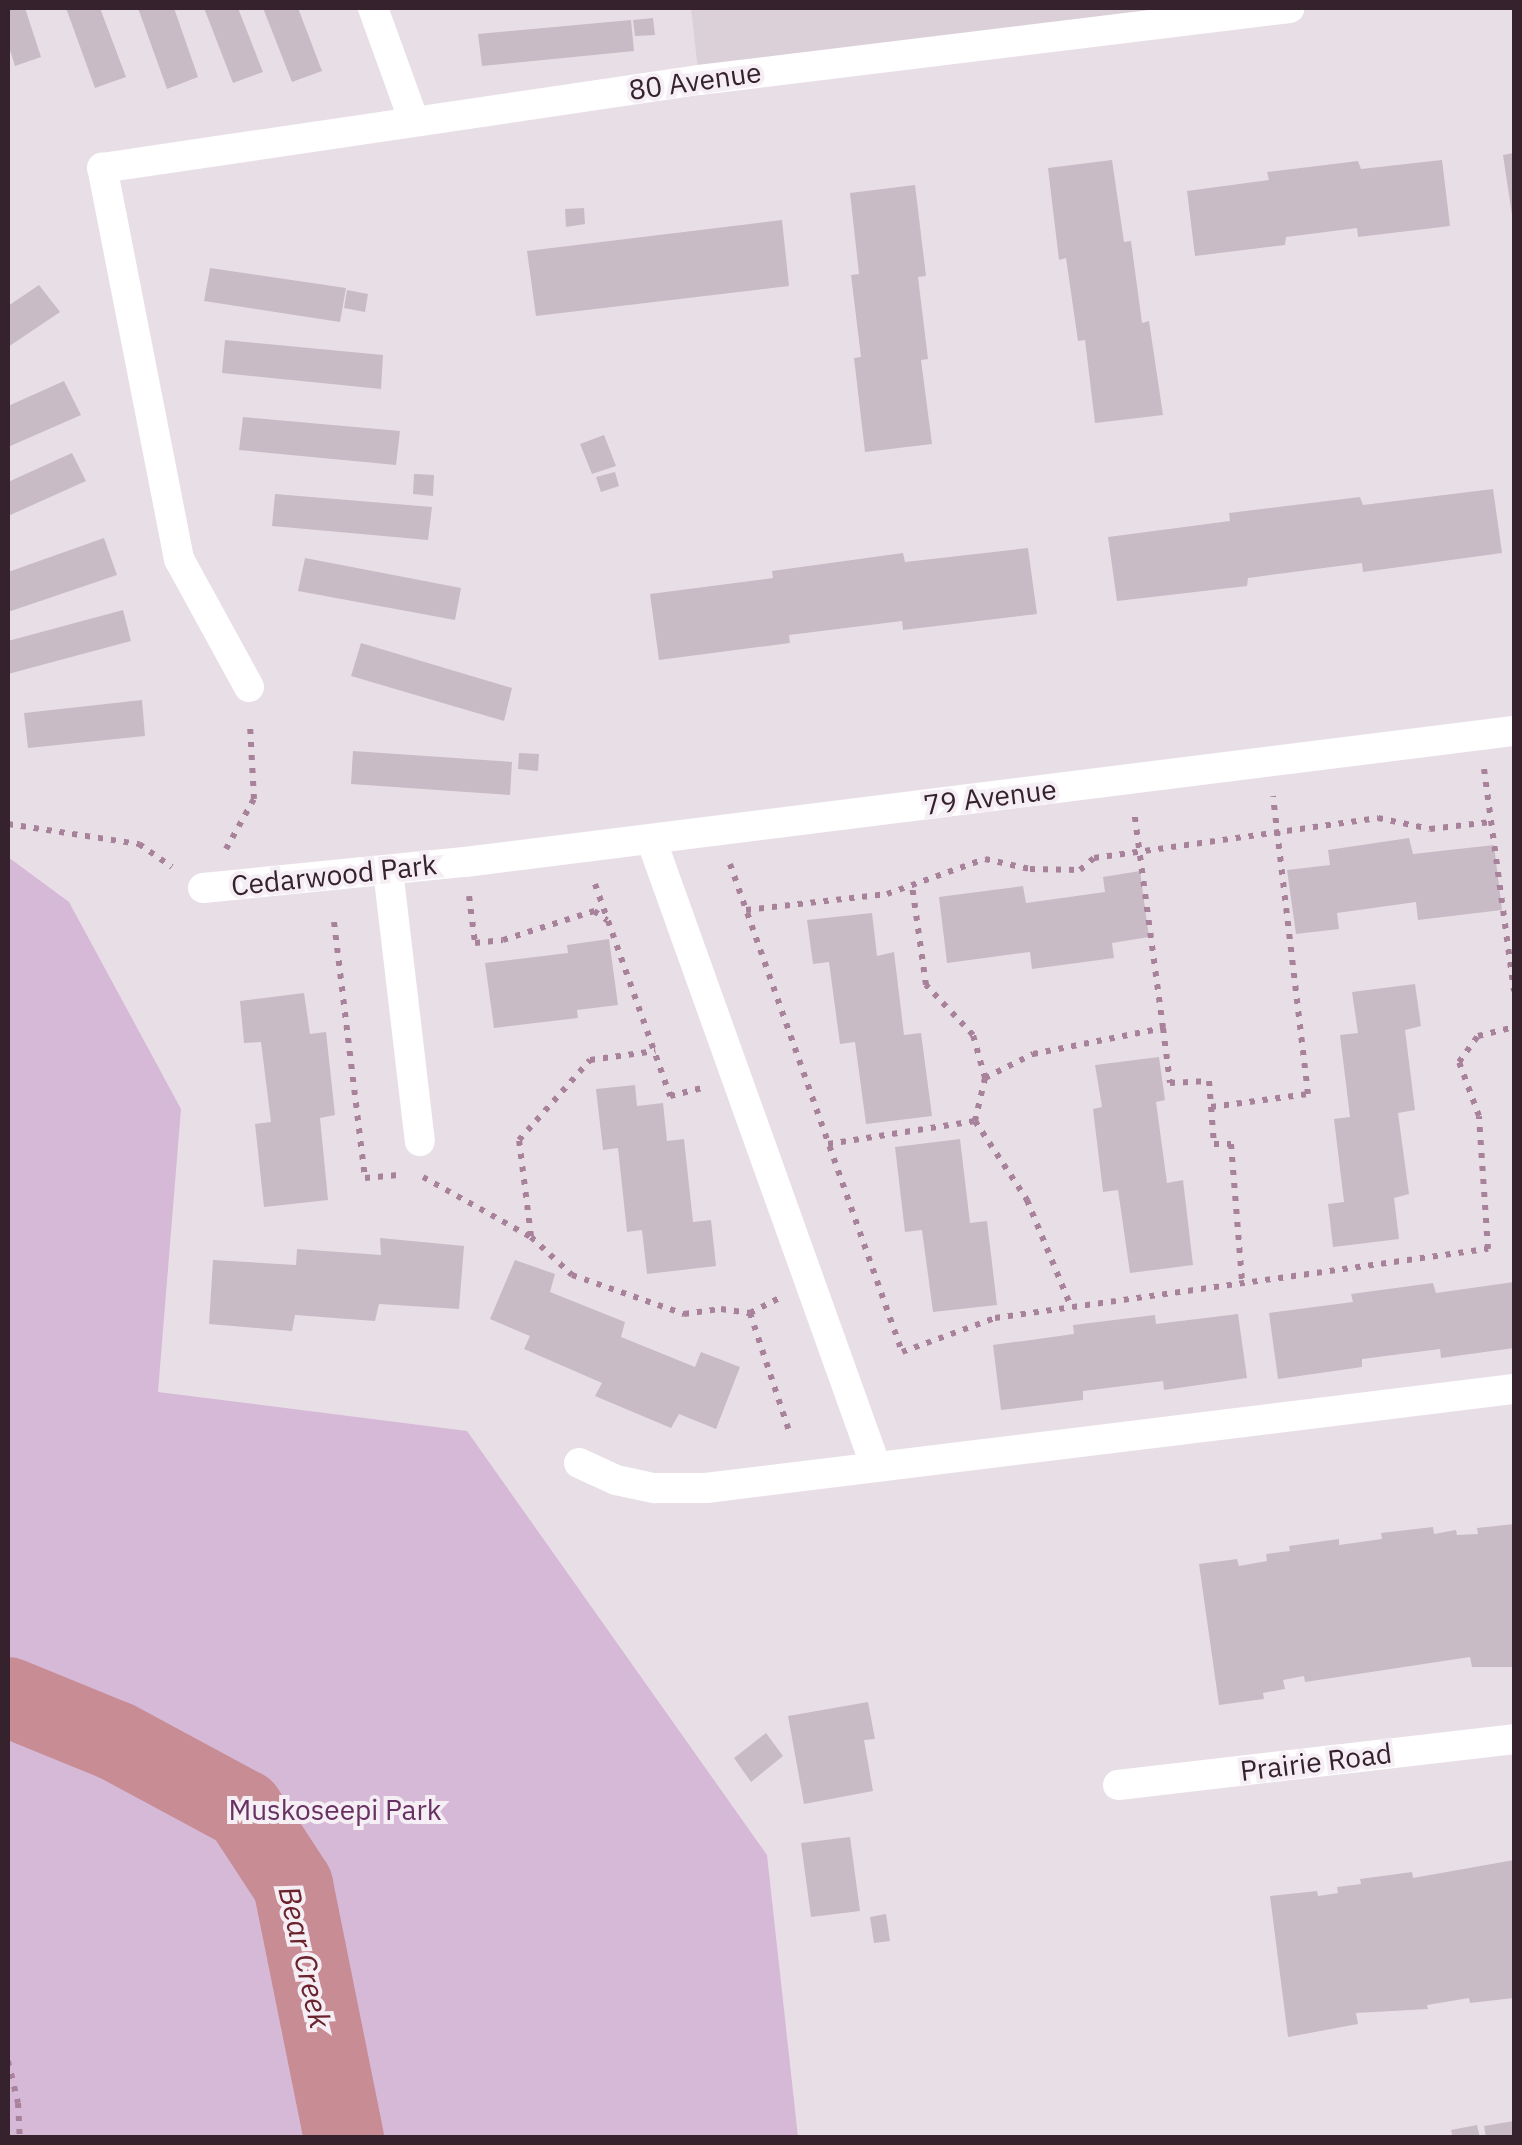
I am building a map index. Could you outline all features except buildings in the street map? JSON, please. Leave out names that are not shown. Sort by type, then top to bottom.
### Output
[{"type":"street","points":[[372,8],[414,121]]},
{"type":"street","name":"80 Avenue","points":[[249,687],[179,558],[102,168],[698,80],[1271,9]]},
{"type":"street","name":"79 Avenue","points":[[465,862],[1514,731]]},
{"type":"street","points":[[652,839],[876,1467]]},
{"type":"street","name":"Cedarwood Park","points":[[204,888],[465,862]]},
{"type":"street","points":[[388,870],[420,1141]]},
{"type":"street","points":[[580,1463],[616,1480],[654,1488],[706,1488],[1514,1389]]},
{"type":"street","name":"Prairie Road","points":[[1118,1785],[1514,1738]]},
{"type":"path","points":[[8,824],[139,844],[204,888],[254,799],[249,687]]},
{"type":"path","points":[[1479,735],[1514,990]]},
{"type":"path","points":[[1211,1107],[1308,1094],[1268,762]]},
{"type":"path","points":[[1130,779],[1170,1083],[1209,1081],[1214,1144],[1230,1144],[1242,1283]]},
{"type":"path","points":[[1491,822],[1430,829],[1378,818],[1139,850],[1094,858],[1080,870],[1030,869],[985,859],[887,894],[746,910],[902,1352],[995,1318],[1488,1249],[1479,1116],[1460,1062],[1478,1036],[1514,1026]]},
{"type":"path","points":[[465,862],[474,943],[503,940],[594,911],[608,921],[670,1096],[706,1088]]},
{"type":"path","points":[[912,885],[926,985],[973,1035],[985,1078],[974,1121],[1028,1200],[1071,1307]]},
{"type":"path","points":[[334,922],[365,1178],[418,1174],[532,1237],[572,1274],[684,1314],[721,1309],[750,1313],[780,1297],[774,1280]]},
{"type":"path","points":[[985,1078],[1033,1054],[1163,1028]]},
{"type":"path","points":[[532,1237],[520,1140],[590,1060],[654,1051]]},
{"type":"path","points":[[828,1144],[974,1121]]},
{"type":"path","points":[[750,1313],[790,1434]]},
{"type":"path","points":[[8,2061],[18,2103],[20,2138]]},
{"type":"shaded area","points":[[691,8],[1290,8],[699,80]]},
{"type":"green space","name":"Muskoseepi Park","points":[[8,857],[69,902],[181,1109],[158,1392],[467,1431],[767,1855],[798,2137],[8,2137]]},
{"type":"waterway","name":"Bear Creek","points":[[8,1697],[116,1741],[244,1810],[293,1885],[344,2138]]}]
